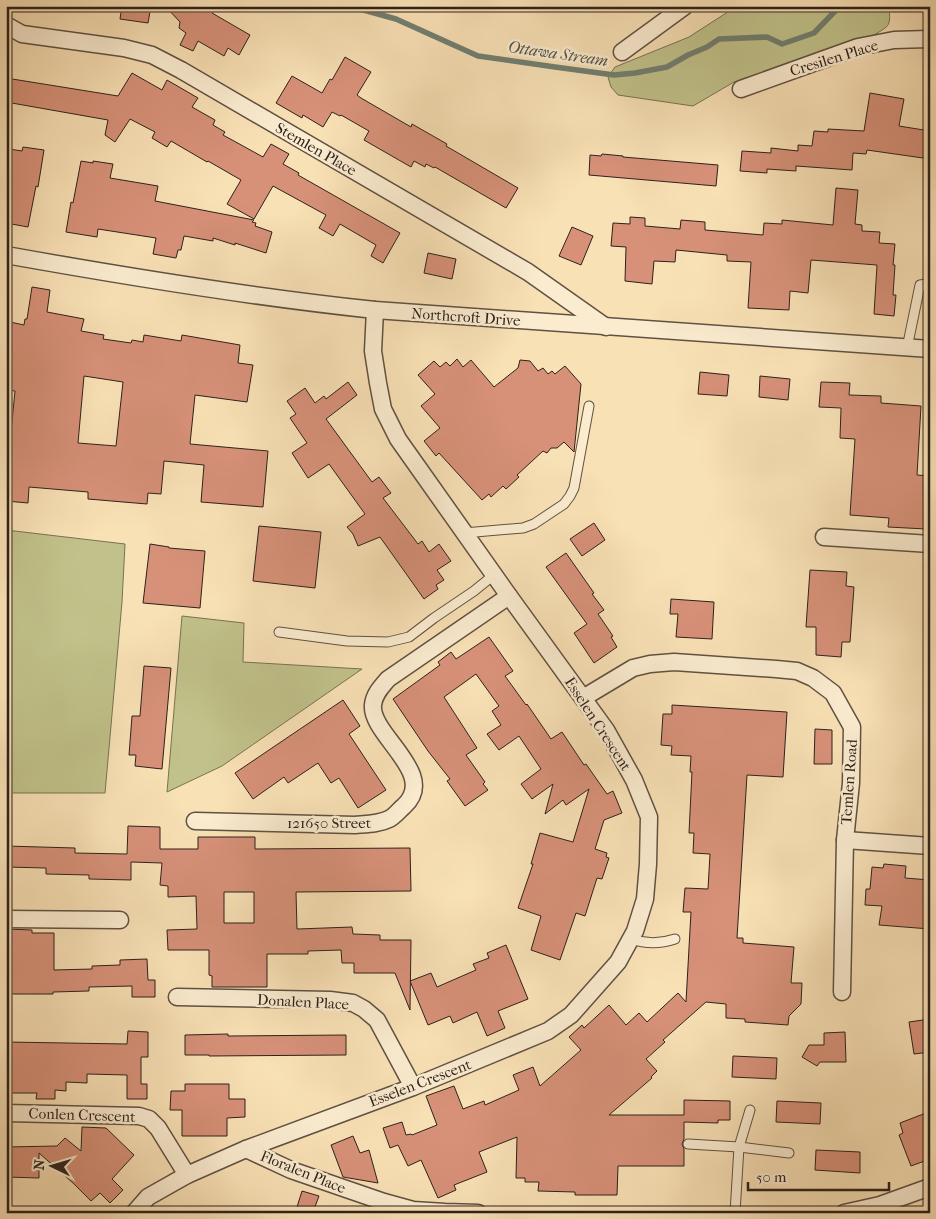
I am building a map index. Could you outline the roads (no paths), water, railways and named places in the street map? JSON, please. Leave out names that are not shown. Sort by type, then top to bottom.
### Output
[{"type":"street","points":[[622,52],[685,6]]},
{"type":"street","name":"Stemlen Place","points":[[6,25],[22,34],[124,48],[152,55],[528,272],[606,326]]},
{"type":"street","name":"Cresilen Place","points":[[741,89],[858,47],[894,40],[930,40]]},
{"type":"street","name":"Northcroft Drive","points":[[6,255],[118,275],[287,301],[375,310],[930,349]]},
{"type":"street","name":"Esselen Crescent","points":[[134,1213],[148,1197],[187,1175],[246,1149],[413,1087],[548,1031],[571,1015],[618,962],[635,931],[645,899],[649,817],[634,780],[606,730],[398,439],[383,409],[374,350],[375,310]]},
{"type":"street","points":[[824,537],[930,544]]},
{"type":"street","name":"121650 Street","points":[[195,821],[356,825],[375,824],[390,819],[410,801],[414,789],[413,776],[376,719],[373,706],[378,691],[388,679],[509,596]]},
{"type":"street","name":"Temlen Road","points":[[583,698],[633,668],[674,662],[796,672],[813,678],[833,693],[852,727],[851,783],[845,840],[842,992]]},
{"type":"street","points":[[845,840],[930,846]]},
{"type":"street","points":[[6,919],[120,920]]},
{"type":"street","name":"Donalen Place","points":[[177,997],[330,1000],[353,1003],[377,1020],[413,1087]]},
{"type":"street","name":"Conlen Crescent","points":[[6,1113],[139,1116],[149,1120],[158,1128],[187,1175]]},
{"type":"street","name":"Floralen Place","points":[[246,1149],[291,1170],[384,1202],[413,1210],[478,1213]]},
{"type":"street","points":[[844,1213],[880,1205],[930,1187]]},
{"type":"lane","points":[[907,348],[920,285],[930,284]]},
{"type":"lane","points":[[464,533],[523,528],[534,524],[564,504],[574,488],[589,406]]},
{"type":"lane","points":[[279,632],[346,641],[388,642],[409,637],[495,574]]},
{"type":"lane","points":[[631,939],[644,943],[666,942],[675,939]]},
{"type":"lane","points":[[735,1213],[739,1147],[750,1110]]},
{"type":"lane","points":[[688,1144],[739,1147],[789,1153]]},
{"type":"waterway","name":"Ottawa Stream","points":[[349,6],[396,19],[478,56],[614,75],[667,67],[719,39],[767,37],[782,44],[814,33],[840,6]]}]
